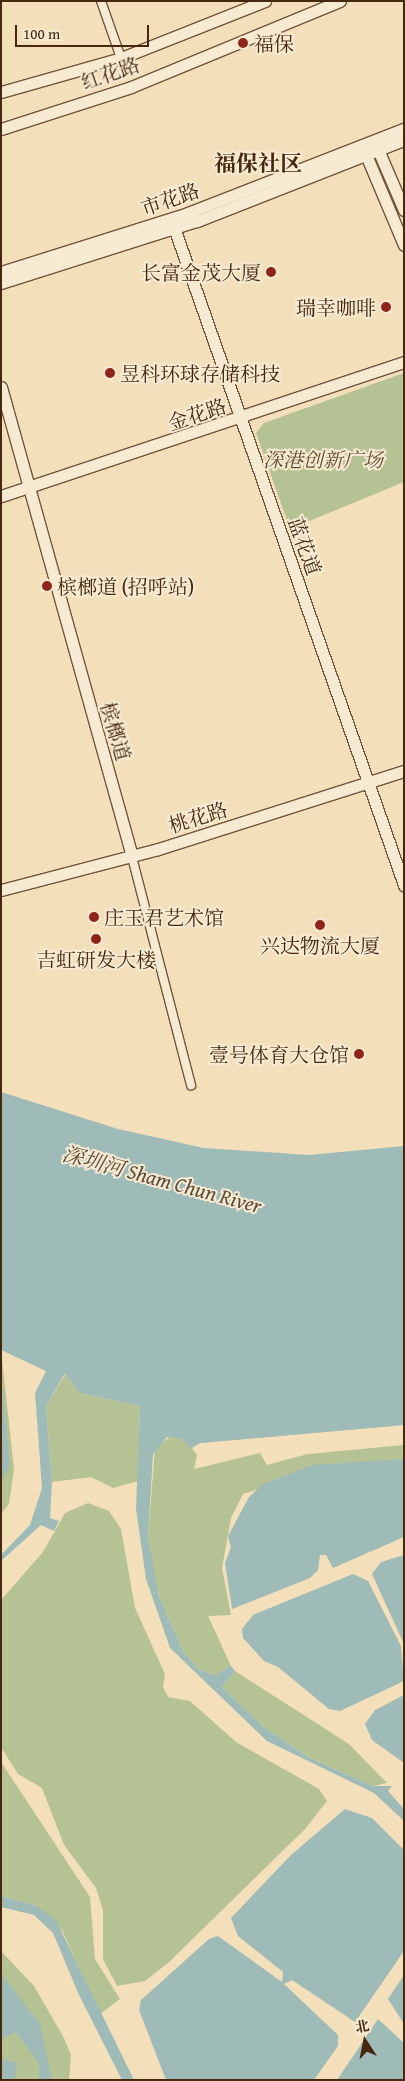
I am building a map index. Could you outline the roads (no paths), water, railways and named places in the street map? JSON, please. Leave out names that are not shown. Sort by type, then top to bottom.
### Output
[{"type":"street","points":[[101,1],[121,58]]},
{"type":"street","points":[[1,92],[121,58],[265,1]]},
{"type":"street","name":"红花路","points":[[1,129],[131,87],[340,1]]},
{"type":"street","name":"市花路","points":[[377,146],[404,129]]},
{"type":"street","name":"市花路","points":[[1,283],[173,224],[377,146],[404,140]]},
{"type":"street","points":[[377,146],[404,210]]},
{"type":"street","points":[[364,151],[404,245]]},
{"type":"street","name":"市花路","points":[[1,272],[173,224]]},
{"type":"street","name":"蓝花道","points":[[173,224],[404,885]]},
{"type":"street","name":"金花路","points":[[1,496],[241,419],[404,362]]},
{"type":"street","name":"槟榔道","points":[[1,387],[132,857],[191,1085]]},
{"type":"street","name":"桃花路","points":[[1,890],[132,857],[404,771]]},
{"type":"water","name":"深圳河 Sham Chun River","points":[[1,1092],[118,1129],[204,1148],[309,1155],[404,1146],[404,1425],[200,1443],[191,1448],[181,1438],[167,1437],[153,1455],[148,1537],[159,1596],[183,1651],[198,1669],[215,1675],[231,1666],[235,1671],[222,1687],[265,1728],[310,1758],[373,1786],[392,1786],[388,1791],[404,1809],[404,1821],[374,1793],[267,1741],[170,1648],[146,1579],[136,1509],[140,1406],[80,1393],[65,1373],[46,1406],[52,1482],[50,1518],[59,1521],[54,1531],[41,1525],[1,1561],[1,1555],[30,1525],[42,1488],[35,1393],[46,1371],[1,1350]]},
{"type":"water","points":[[1,1375],[10,1466],[2,1479],[1,1479]]},
{"type":"water","points":[[404,1459],[404,1537],[333,1568],[326,1555],[320,1555],[318,1570],[310,1578],[232,1609],[225,1563],[231,1547],[228,1536],[249,1497],[263,1484],[312,1465]]},
{"type":"water","points":[[404,1555],[404,1644],[372,1574],[381,1562]]},
{"type":"water","points":[[353,1574],[368,1581],[401,1646],[404,1681],[340,1711],[329,1709],[278,1667],[264,1661],[243,1638],[242,1629],[253,1615]]},
{"type":"water","points":[[404,1695],[404,1763],[372,1740],[365,1724],[375,1710]]},
{"type":"water","points":[[345,1809],[372,1818],[404,1850],[404,1951],[355,2022],[292,1980],[284,1984],[338,2035],[338,2046],[314,2080],[166,2080],[139,2010],[141,2000],[209,1939],[218,1936],[282,1982],[283,1972],[238,1936],[231,1918],[291,1855]]},
{"type":"water","points":[[1,1896],[35,1905],[56,1920],[134,2080],[122,2080],[79,1995],[53,1933],[34,1915],[1,1907]]},
{"type":"water","points":[[1,1974],[40,2024],[52,2080],[39,2080],[39,2063],[16,2032],[1,2039]]},
{"type":"water","points":[[404,1975],[404,2024],[388,1999]]},
{"type":"water","points":[[378,2019],[404,2043],[404,2080],[337,2080]]},
{"type":"water","points":[[1,2059],[17,2063],[15,2078],[1,2080]]},
{"type":"place","name":"福保","points":[[243,43]]},
{"type":"place","name":"长富金茂大厦","points":[[271,272]]},
{"type":"place","name":"瑞幸咖啡","points":[[386,307]]},
{"type":"place","name":"昱科环球存储科技","points":[[110,373]]},
{"type":"place","name":"槟榔道 (招呼站)","points":[[47,586]]},
{"type":"place","name":"庄玉君艺术馆","points":[[94,917]]},
{"type":"place","name":"兴达物流大厦","points":[[320,925]]},
{"type":"place","name":"吉虹研发大楼","points":[[96,939]]},
{"type":"place","name":"壹号体育大仓馆","points":[[359,1054]]},
{"type":"district","name":"福保社区","points":[[258,164]]},
{"type":"park label","name":"深港创新广场","points":[[323,459]]}]
